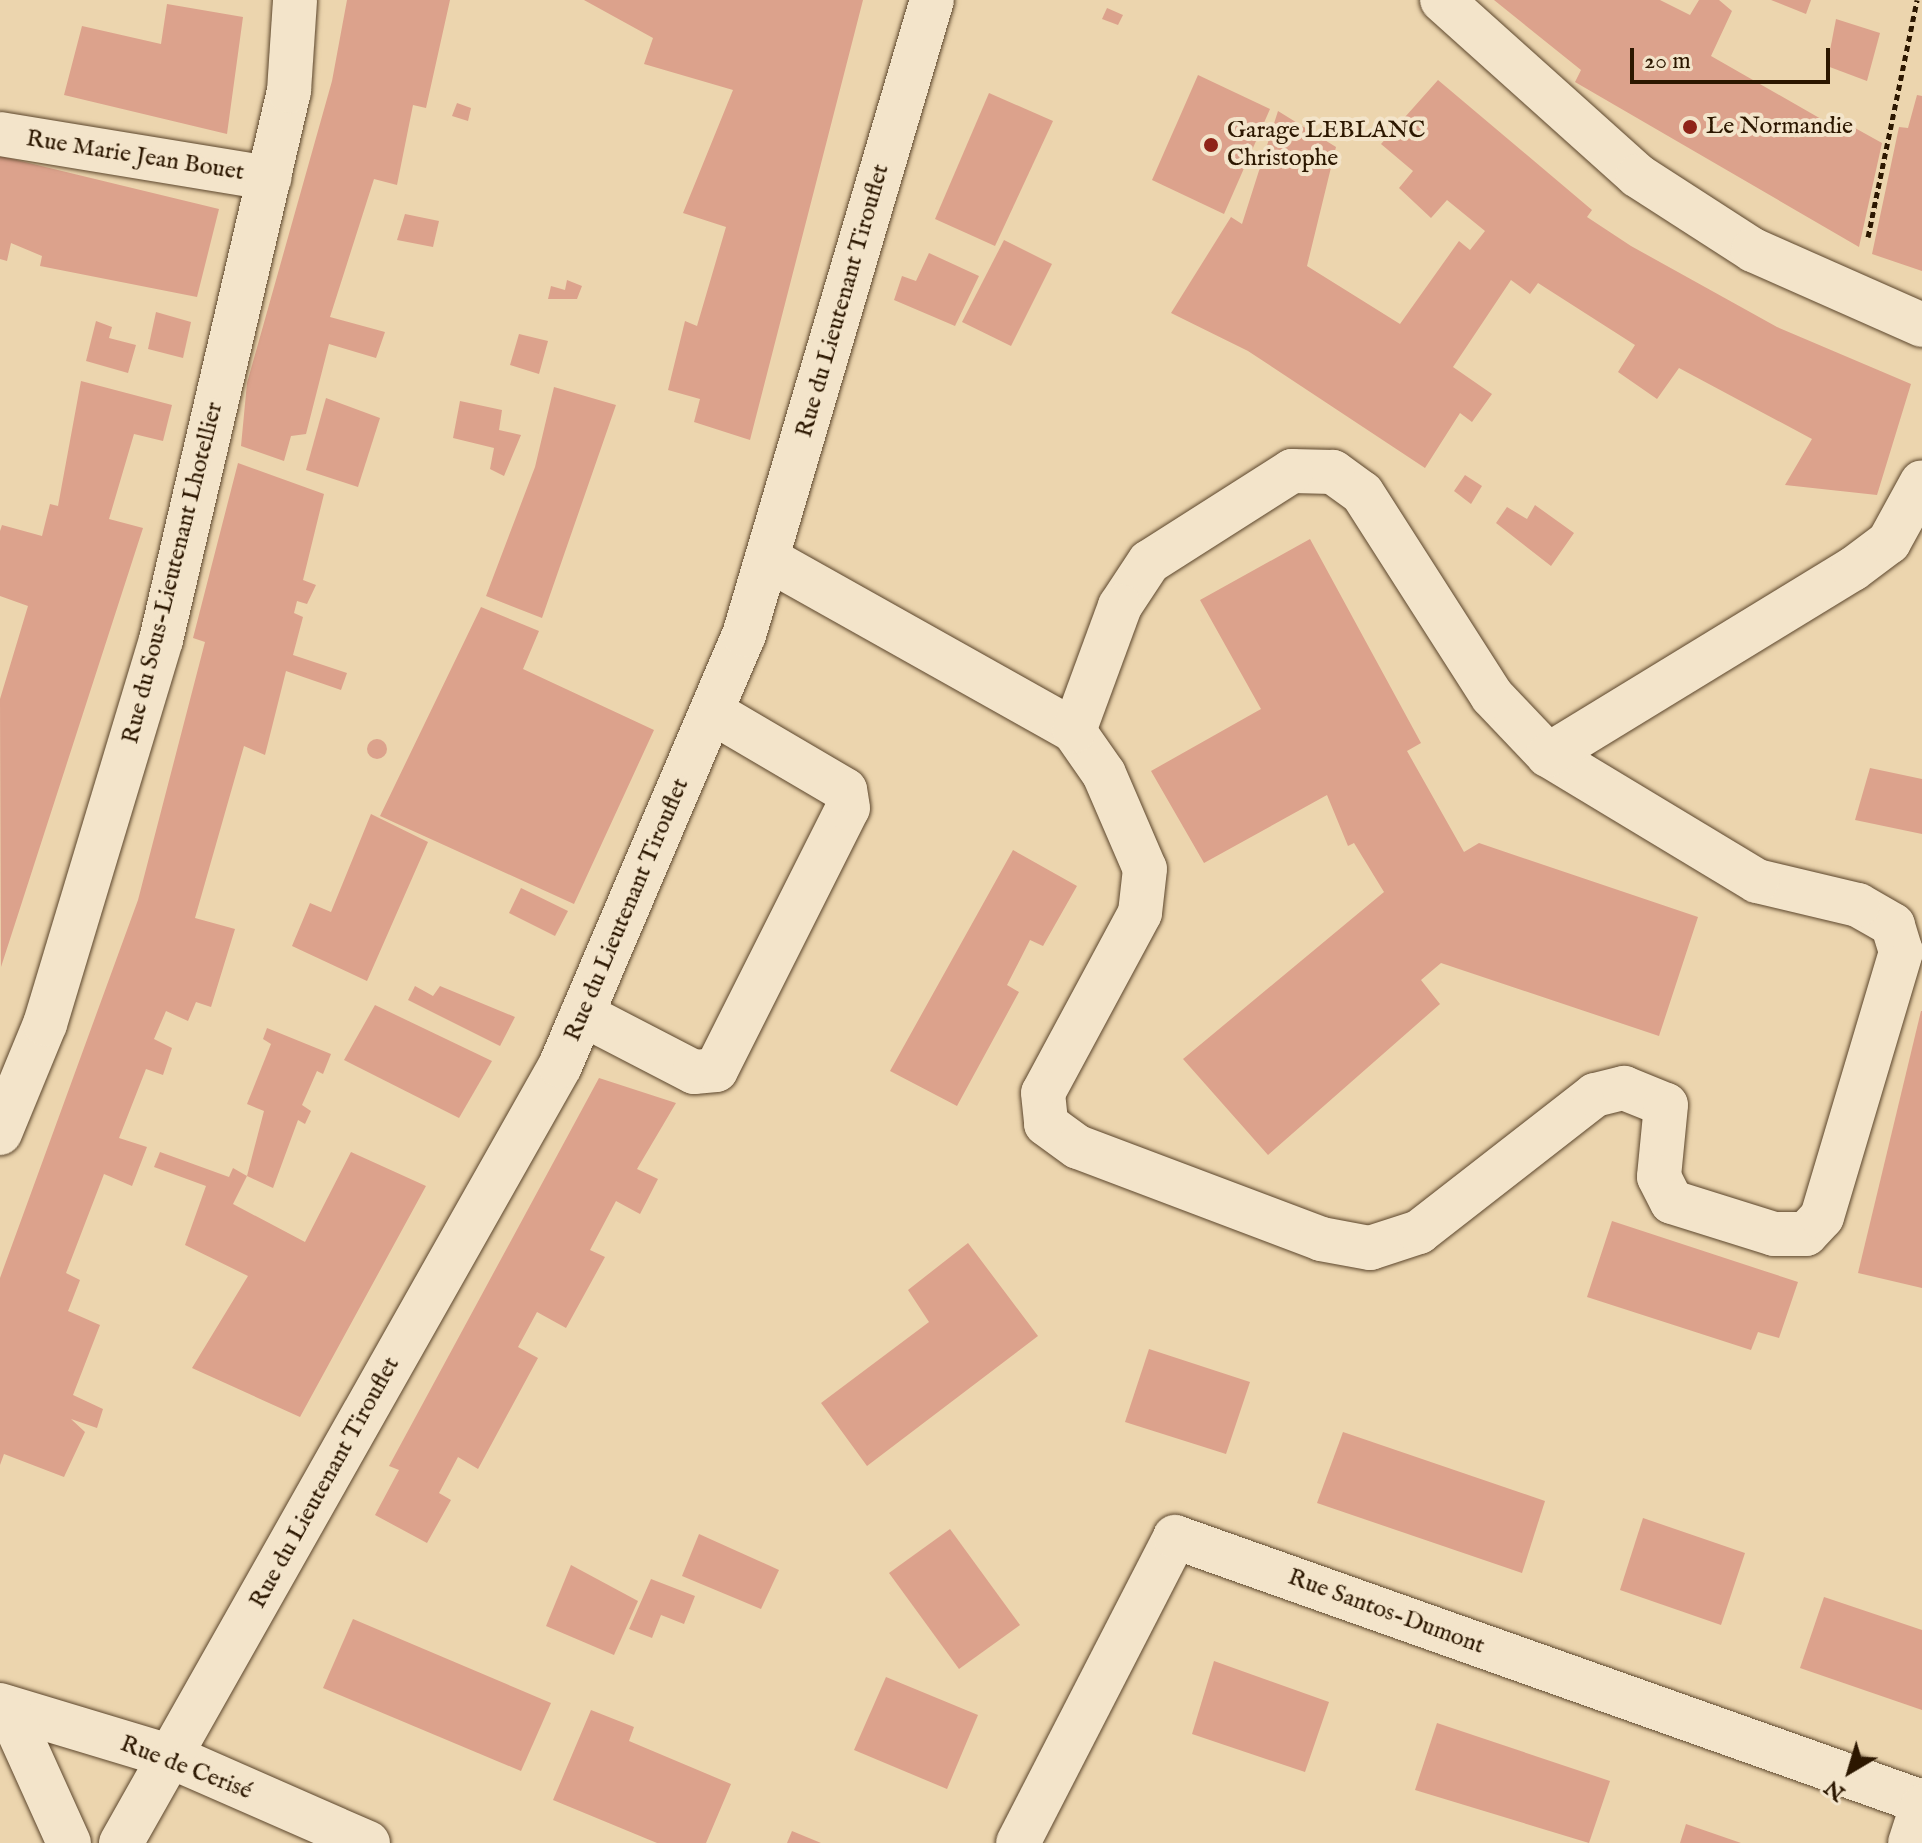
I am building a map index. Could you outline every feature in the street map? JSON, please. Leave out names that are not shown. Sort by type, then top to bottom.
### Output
[{"type":"street","name":"Rue du Sous-Lieutenant Lhotellier","points":[[0,1133],[45,1024],[161,640],[289,91],[295,0]]},
{"type":"street","name":"Rue du Lieutenant Tirouflet","points":[[121,1843],[172,1757],[582,1014],[712,712],[768,559],[932,0]]},
{"type":"street","points":[[1442,0],[1638,176],[1753,250],[1922,325]]},
{"type":"street","name":"Rue Marie Jean Bouet","points":[[0,134],[269,178]]},
{"type":"street","points":[[768,559],[1074,731],[1104,774],[1145,869],[1140,913],[1043,1093],[1046,1124],[1078,1147],[1321,1239],[1370,1248],[1419,1232],[1595,1095],[1624,1088],[1666,1105],[1659,1177],[1672,1202],[1774,1234],[1806,1234],[1822,1217],[1901,952],[1893,925],[1858,905],[1757,881],[1548,755],[1492,696],[1362,493],[1333,472],[1292,471],[1149,562],[1120,606],[1074,731]]},
{"type":"street","points":[[1548,755],[1853,569],[1889,542],[1922,482]]},
{"type":"street","points":[[582,1014],[694,1072],[716,1070],[848,808],[845,790],[712,712]]},
{"type":"street","name":"Rue Santos-Dumont","points":[[1018,1843],[1175,1537],[1922,1805],[1910,1843]]},
{"type":"street","points":[[4,1706],[69,1843]]},
{"type":"street","name":"Rue de Cerisé","points":[[4,1706],[172,1757],[368,1843]]},
{"type":"path","points":[[1856,297],[1917,0]]},
{"type":"building","points":[[347,0],[450,0],[426,108],[413,105],[397,185],[374,179],[330,317],[385,332],[376,358],[329,344],[306,434],[291,436],[284,461],[241,446],[247,383],[332,81]]},
{"type":"building","points":[[584,0],[863,0],[750,440],[694,422],[700,399],[668,390],[685,321],[697,326],[726,227],[683,213],[733,90],[644,64],[653,38]]},
{"type":"building","points":[[1494,0],[1660,0],[1690,15],[1699,0],[1719,0],[1732,11],[1711,56],[1842,131],[1846,123],[1882,143],[1859,247],[1575,82],[1581,70]]},
{"type":"building","points":[[1771,0],[1811,0],[1806,14]]},
{"type":"building","points":[[167,4],[243,17],[227,134],[64,95],[82,26],[161,44]]},
{"type":"building","points":[[1107,8],[1123,15],[1118,25],[1102,19]]},
{"type":"building","points":[[1836,19],[1880,33],[1867,81],[1827,66]]},
{"type":"building","name":"Garage LEBLANC Christophe","points":[[1198,75],[1270,109],[1224,214],[1152,180]]},
{"type":"building","points":[[1438,80],[1592,210],[1587,217],[1631,246],[1777,327],[1911,384],[1877,495],[1785,485],[1812,439],[1679,368],[1657,399],[1618,372],[1635,345],[1538,283],[1530,294],[1511,280],[1453,367],[1492,394],[1472,422],[1460,413],[1425,468],[1248,351],[1171,313],[1231,217],[1242,224],[1278,111],[1336,147],[1307,266],[1400,324],[1459,241],[1470,250],[1485,231],[1447,200],[1431,218],[1399,188],[1413,171],[1381,144]]},
{"type":"building","points":[[989,93],[1053,121],[995,246],[935,219]]},
{"type":"building","points":[[1917,95],[1922,96],[1922,271],[1872,254],[1899,127],[1908,128]]},
{"type":"building","points":[[457,103],[471,108],[468,121],[452,116]]},
{"type":"building","points":[[0,156],[219,209],[197,297],[40,266],[42,256],[11,243],[7,261],[0,259]]},
{"type":"building","points":[[405,214],[439,221],[433,247],[397,240]]},
{"type":"building","points":[[1004,240],[1052,264],[1011,346],[962,322]]},
{"type":"building","points":[[929,253],[979,276],[955,326],[894,300],[902,276],[916,281]]},
{"type":"building","points":[[567,280],[582,286],[577,299],[548,299],[551,286],[565,290]]},
{"type":"building","points":[[156,312],[191,322],[183,358],[148,349]]},
{"type":"building","points":[[96,321],[112,327],[109,338],[136,345],[128,373],[86,361]]},
{"type":"building","points":[[519,334],[548,341],[539,374],[510,365]]},
{"type":"building","points":[[81,381],[172,405],[163,441],[134,434],[109,519],[143,528],[1,967],[0,699],[28,606],[0,596],[0,531],[2,525],[42,536],[50,504],[58,506]]},
{"type":"building","points":[[554,387],[616,405],[542,618],[486,596],[535,467]]},
{"type":"building","points":[[326,398],[380,418],[358,487],[306,470]]},
{"type":"building","points":[[460,401],[502,410],[499,430],[521,435],[504,476],[490,469],[494,448],[453,438]]},
{"type":"building","points":[[238,463],[324,494],[303,580],[316,585],[307,604],[297,601],[294,613],[303,617],[293,655],[347,673],[341,690],[286,671],[265,755],[244,746],[195,918],[235,929],[211,1007],[196,1002],[188,1021],[166,1011],[154,1039],[172,1048],[163,1075],[146,1069],[119,1138],[147,1147],[132,1186],[104,1174],[66,1273],[80,1280],[68,1311],[100,1325],[73,1395],[103,1409],[97,1428],[71,1419],[85,1432],[64,1477],[4,1454],[0,1465],[0,1278],[138,900],[205,642],[193,638]]},
{"type":"building","points":[[1465,475],[1482,486],[1471,504],[1454,491]]},
{"type":"building","points":[[1535,505],[1574,533],[1551,566],[1496,523],[1507,507],[1527,519]]},
{"type":"building","points":[[1310,539],[1421,743],[1407,751],[1464,852],[1479,843],[1698,917],[1659,1036],[1441,963],[1421,980],[1440,1004],[1268,1155],[1183,1059],[1384,892],[1354,843],[1348,846],[1327,795],[1204,863],[1151,771],[1261,709],[1200,600]]},
{"type":"building","points":[[481,607],[539,631],[523,669],[654,730],[574,904],[380,816]]},
{"type":"building","points":[[373,739],[381,739],[387,749],[381,759],[373,759],[367,753],[367,745]]},
{"type":"building","points":[[1870,768],[1922,779],[1922,834],[1855,820]]},
{"type":"building","points":[[371,814],[428,842],[367,981],[292,946],[310,903],[331,912]]},
{"type":"building","points":[[1013,850],[1077,886],[1043,946],[1030,940],[1007,985],[1019,992],[957,1106],[890,1071]]},
{"type":"building","points":[[521,888],[568,911],[555,936],[509,913]]},
{"type":"building","points":[[415,986],[433,996],[440,986],[515,1017],[500,1046],[408,1000]]},
{"type":"building","points":[[375,1005],[492,1061],[459,1118],[344,1060]]},
{"type":"building","points":[[1922,1011],[1922,1288],[1858,1273]]},
{"type":"building","points":[[267,1028],[331,1054],[323,1074],[317,1071],[302,1105],[311,1111],[305,1124],[298,1120],[273,1188],[247,1176],[264,1111],[247,1104],[271,1044],[263,1039]]},
{"type":"building","points":[[599,1078],[676,1103],[637,1169],[658,1179],[640,1214],[616,1201],[590,1250],[605,1257],[566,1328],[537,1312],[518,1347],[538,1358],[478,1469],[458,1457],[439,1493],[451,1500],[427,1543],[375,1515],[399,1470],[389,1466]]},
{"type":"building","points":[[160,1152],[229,1177],[233,1168],[247,1176],[233,1204],[305,1242],[351,1152],[426,1186],[300,1417],[192,1368],[248,1276],[185,1245],[206,1186],[154,1167]]},
{"type":"building","points":[[1612,1221],[1798,1282],[1779,1338],[1758,1332],[1751,1350],[1587,1297]]},
{"type":"building","points":[[968,1243],[1038,1336],[867,1466],[821,1403],[929,1322],[908,1290]]},
{"type":"building","points":[[1149,1349],[1250,1382],[1226,1454],[1125,1422]]},
{"type":"building","points":[[1343,1432],[1545,1501],[1522,1573],[1317,1503]]},
{"type":"building","points":[[1643,1518],[1745,1553],[1721,1625],[1620,1590]]},
{"type":"building","points":[[950,1529],[1020,1625],[959,1669],[889,1573]]},
{"type":"building","points":[[699,1534],[779,1570],[761,1609],[682,1576]]},
{"type":"building","points":[[571,1565],[638,1601],[614,1655],[546,1626]]},
{"type":"building","points":[[651,1579],[695,1596],[684,1624],[661,1615],[652,1638],[629,1629]]},
{"type":"building","points":[[1824,1597],[1922,1630],[1922,1710],[1800,1668]]},
{"type":"building","points":[[353,1619],[551,1703],[521,1771],[323,1688]]},
{"type":"building","points":[[1214,1661],[1329,1702],[1305,1772],[1192,1734]]},
{"type":"building","points":[[886,1677],[978,1715],[947,1789],[854,1750]]},
{"type":"building","points":[[591,1710],[634,1727],[629,1741],[731,1784],[706,1843],[657,1843],[553,1800]]},
{"type":"building","points":[[1437,1723],[1610,1781],[1589,1843],[1415,1790]]},
{"type":"building","points":[[1686,1824],[1741,1843],[1680,1843]]},
{"type":"building","points":[[792,1831],[821,1843],[787,1843]]},
{"type":"place","name":"Le Normandie","points":[[1690,127]]},
{"type":"place","name":"Garage LEBLANC Christophe","points":[[1211,145]]}]
